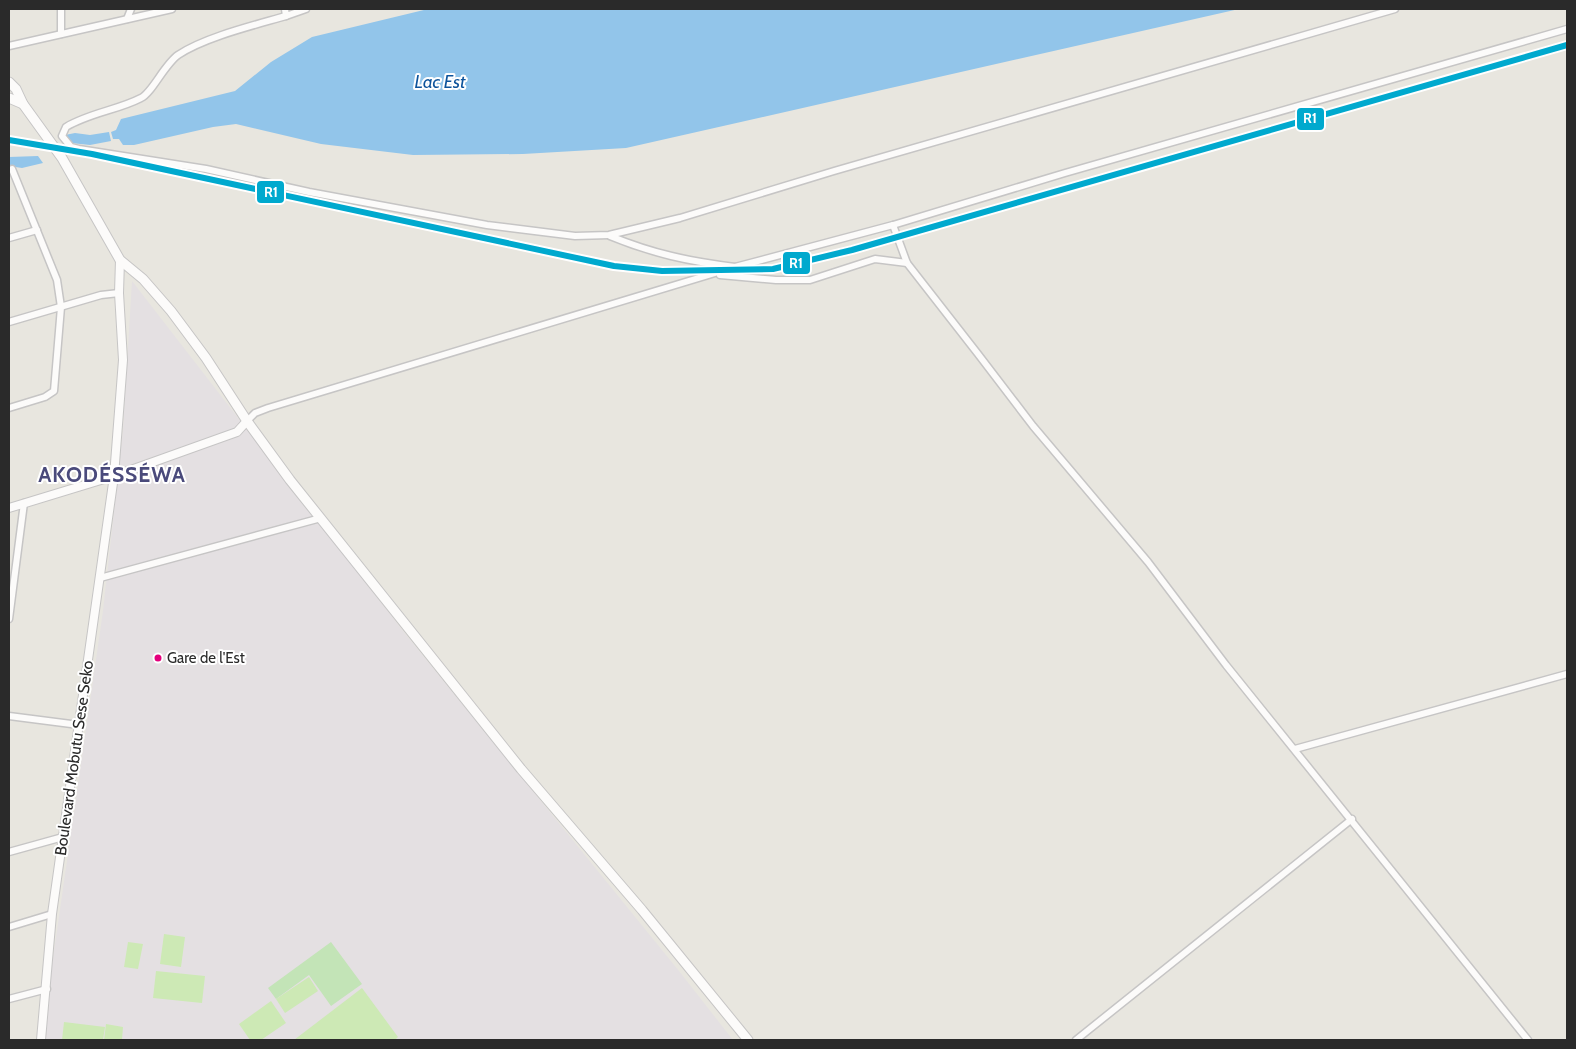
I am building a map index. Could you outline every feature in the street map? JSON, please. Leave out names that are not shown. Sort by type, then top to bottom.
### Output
[{"type":"main road","points":[[9,82],[16,89],[23,104],[57,150],[120,260],[143,280],[170,312],[206,358],[247,421],[321,518],[521,769],[642,910],[748,1040]]},
{"type":"main road","points":[[9,98],[23,104]]},
{"type":"street","points":[[61,9],[61,34]]},
{"type":"street","points":[[127,19],[131,9]]},
{"type":"street","points":[[9,46],[172,9]]},
{"type":"street","points":[[306,9],[285,12],[178,56],[165,68],[143,98],[76,121],[66,127],[62,136],[71,147],[206,169],[309,192],[487,225],[575,236],[609,236],[755,197],[834,171],[1395,9]]},
{"type":"street","points":[[9,508],[114,476],[237,432],[255,413],[268,408],[714,275],[735,267],[893,226],[1065,173],[1567,29]]},
{"type":"street","points":[[9,408],[45,397],[54,391],[61,307],[54,270],[12,169]]},
{"type":"street","points":[[893,226],[907,263],[1034,426],[1148,562],[1226,665],[1352,819],[1528,1040]]},
{"type":"street","points":[[9,238],[37,230]]},
{"type":"street","points":[[609,236],[656,254],[735,267]]},
{"type":"street","points":[[714,275],[776,280],[810,280],[875,258],[907,263]]},
{"type":"street","name":"Boulevard Mobutu Sese Seko","points":[[41,1040],[47,989],[52,914],[114,476],[124,360],[119,293],[120,260]]},
{"type":"street","points":[[9,322],[101,295],[119,293]]},
{"type":"street","points":[[9,619],[24,503]]},
{"type":"street","points":[[100,578],[321,518]]},
{"type":"street","points":[[1295,749],[1567,674]]},
{"type":"street","points":[[9,716],[79,725]]},
{"type":"street","points":[[1076,1040],[1352,819]]},
{"type":"street","points":[[9,852],[63,837]]},
{"type":"street","points":[[9,927],[52,914]]},
{"type":"street","points":[[9,999],[47,989]]},
{"type":"shaded area","points":[[132,281],[407,636],[733,1040],[44,1040],[52,965],[103,611],[123,430]]},
{"type":"green space","points":[[164,934],[185,937],[181,967],[160,964]]},
{"type":"green space","points":[[128,942],[143,944],[138,969],[124,967]]},
{"type":"green space","points":[[331,942],[362,984],[331,1006],[309,975],[276,999],[268,988]]},
{"type":"green space","points":[[156,971],[205,976],[202,1003],[153,998]]},
{"type":"green space","points":[[309,977],[318,991],[285,1013],[276,999]]},
{"type":"green space","points":[[362,988],[398,1037],[395,1040],[294,1040]]},
{"type":"green space","points":[[271,1001],[286,1023],[261,1040],[250,1040],[239,1024]]},
{"type":"green space","points":[[64,1022],[105,1027],[103,1040],[62,1040]]},
{"type":"green space","points":[[106,1024],[123,1027],[122,1040],[104,1040]]},
{"type":"water","name":"Lac Est","points":[[428,9],[1239,9],[626,148],[523,154],[413,155],[321,144],[236,124],[213,127],[134,145],[123,145],[119,139],[113,139],[111,132],[116,130],[121,119],[235,91],[271,62],[312,37]]},
{"type":"water","points":[[109,132],[111,141],[90,145],[71,143],[65,135],[75,133],[90,135]]},
{"type":"water","points":[[38,156],[43,163],[22,168],[9,166],[9,157]]},
{"type":"transit line","name":"R1","points":[[9,140],[92,154],[614,266],[662,271],[773,269],[852,250],[1567,45]]},
{"type":"place","name":"Gare de l'Est","points":[[158,658]]},
{"type":"district","name":"AKODÉSSÉWA","points":[[112,474]]}]
